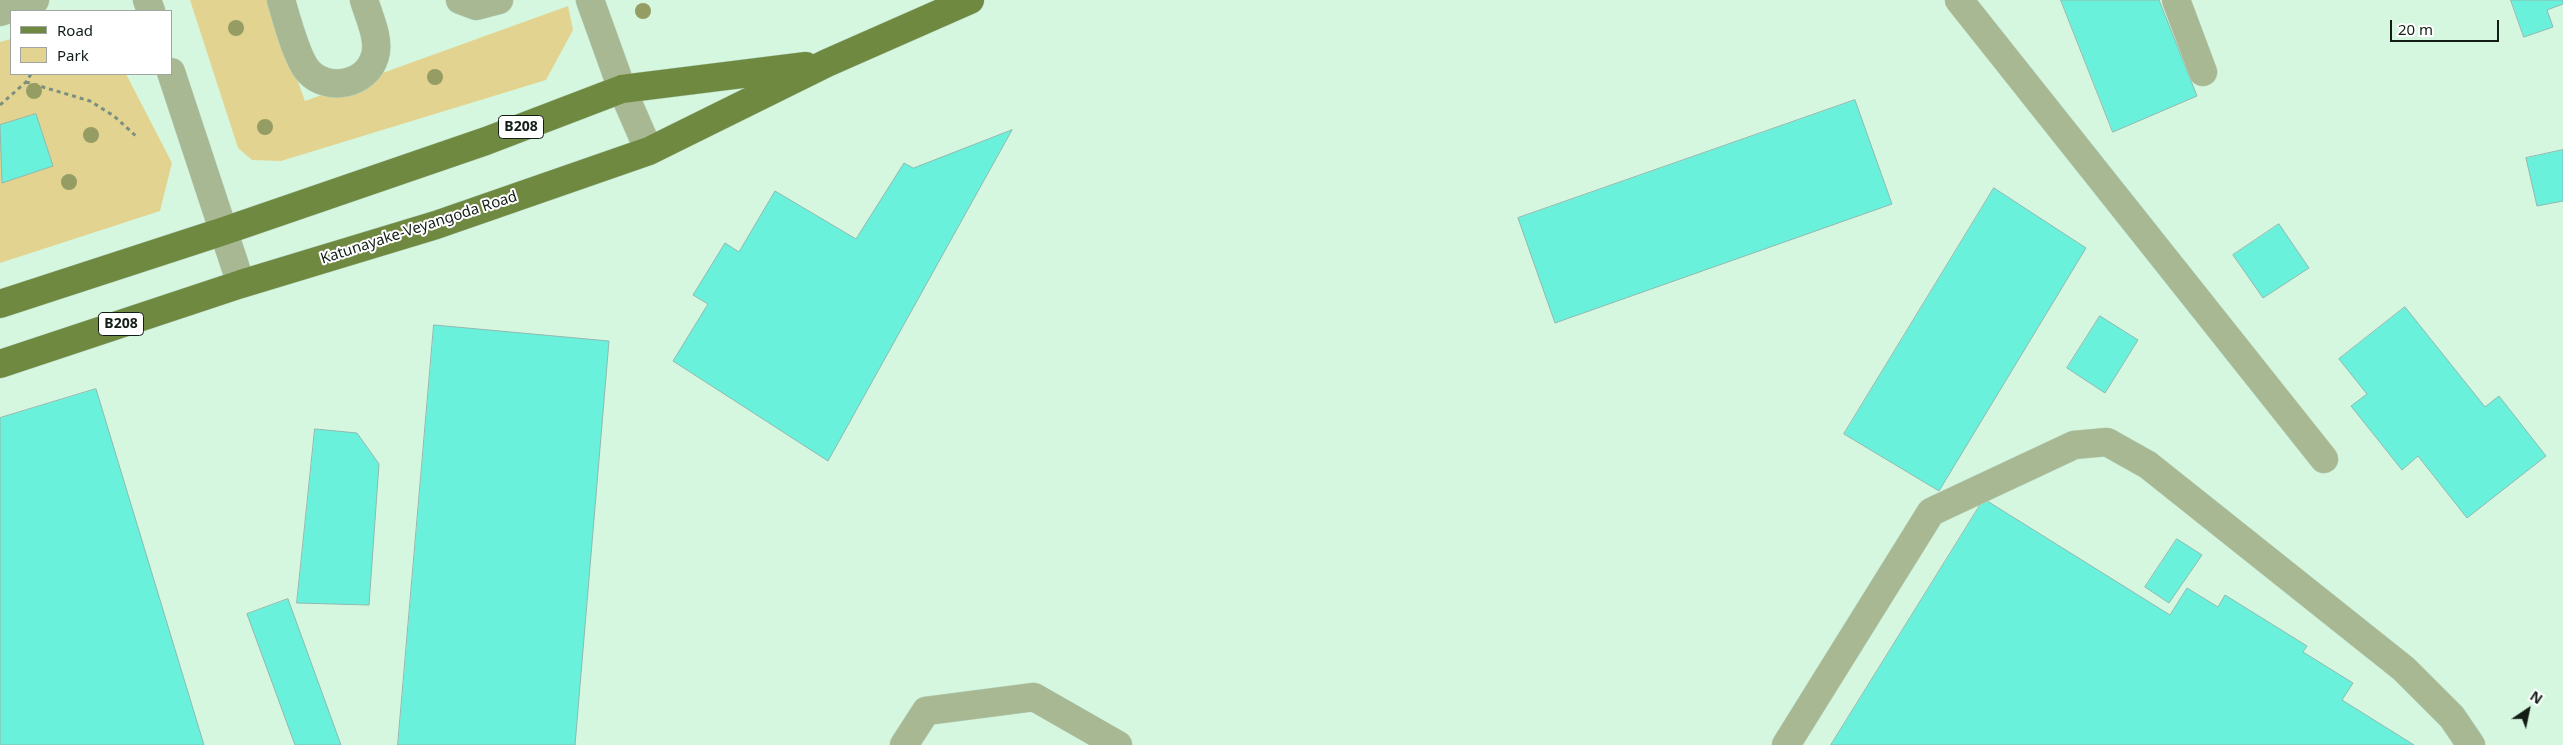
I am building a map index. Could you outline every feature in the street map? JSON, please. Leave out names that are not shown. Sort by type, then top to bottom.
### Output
[{"type":"main road","name":"Katunayake-Veyangoda Road","points":[[0,364],[241,284],[436,226],[649,151],[827,63],[970,0]]},
{"type":"main road","name":"Katunayake-Veyangoda Road","points":[[0,304],[224,231],[486,141],[622,89],[827,63]]},
{"type":"lane","points":[[0,12],[35,0]]},
{"type":"lane","points":[[280,0],[298,50],[308,71],[319,80],[334,84],[354,80],[364,74],[375,56],[376,41],[364,0]]},
{"type":"lane","points":[[460,0],[476,6],[499,0]]},
{"type":"lane","points":[[590,0],[622,89],[649,151]]},
{"type":"lane","points":[[1959,0],[2324,459]]},
{"type":"lane","points":[[2176,0],[2203,72]]},
{"type":"lane","points":[[172,75],[241,284]]},
{"type":"lane","points":[[1786,745],[1931,512],[2074,445],[2107,442],[2148,465],[2404,669],[2452,717],[2471,745]]},
{"type":"lane","points":[[904,745],[926,711],[1034,697],[1118,745]]},
{"type":"path","points":[[0,105],[26,82],[30,75]]},
{"type":"path","points":[[26,82],[90,101],[114,116],[137,137]]},
{"type":"green space","points":[[190,0],[268,0],[305,101],[568,6],[573,30],[546,80],[281,161],[252,160],[238,148]]},
{"type":"green space","points":[[10,39],[10,75],[127,75],[172,163],[160,211],[0,263],[0,42]]},
{"type":"building","points":[[2061,0],[2159,0],[2197,96],[2113,132]]},
{"type":"building","points":[[2511,0],[2563,0],[2563,4],[2547,10],[2553,27],[2524,37]]},
{"type":"building","points":[[1855,100],[1892,204],[1555,323],[1518,218]]},
{"type":"building","points":[[36,114],[53,166],[2,183],[0,125]]},
{"type":"building","points":[[1012,130],[828,461],[673,361],[708,304],[693,295],[725,243],[739,252],[775,191],[856,239],[904,163],[913,168]]},
{"type":"building","points":[[2563,150],[2563,201],[2537,206],[2526,158]]},
{"type":"building","points":[[1994,188],[2086,248],[1939,491],[1844,434]]},
{"type":"building","points":[[2279,224],[2309,268],[2263,298],[2233,255]]},
{"type":"building","points":[[2405,307],[2485,407],[2499,396],[2546,456],[2467,518],[2418,456],[2402,470],[2351,406],[2367,394],[2339,359]]},
{"type":"building","points":[[2100,316],[2138,340],[2105,393],[2067,368]]},
{"type":"building","points":[[434,325],[609,341],[575,745],[398,745]]},
{"type":"building","points":[[96,389],[204,745],[0,745],[0,418]]},
{"type":"building","points":[[315,429],[357,433],[379,464],[369,605],[297,603]]},
{"type":"building","points":[[1984,499],[2170,615],[2187,588],[2218,607],[2225,595],[2307,646],[2303,652],[2353,683],[2342,700],[2414,745],[1831,745]]},
{"type":"building","points":[[2177,539],[2202,555],[2169,603],[2145,587]]},
{"type":"building","points":[[288,599],[341,745],[295,745],[247,614]]}]
